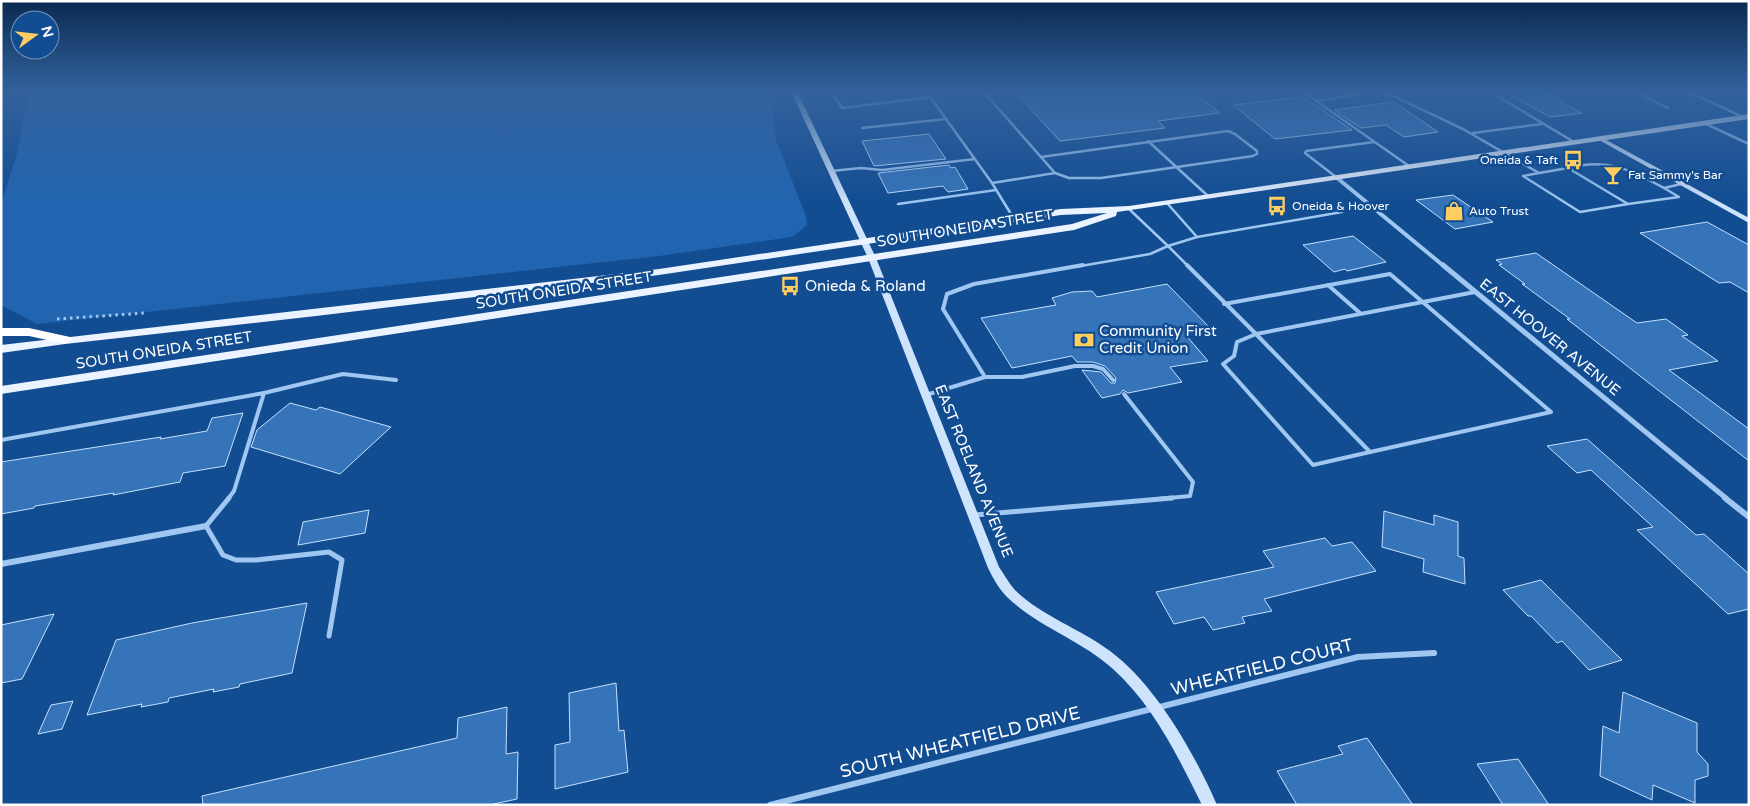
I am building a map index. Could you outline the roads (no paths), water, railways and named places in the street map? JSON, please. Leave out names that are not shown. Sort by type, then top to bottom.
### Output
[{"type":"highway","points":[[1,332],[36,333],[65,340]]},
{"type":"main road","name":"SOUTH ONEIDA STREET","points":[[1,390],[868,250],[1014,219],[1061,212],[1129,209],[1665,129]]},
{"type":"main road","name":"SOUTH ONEIDA STREET","points":[[1,349],[65,340],[1074,227],[1129,209]]},
{"type":"street","name":"EAST ROELAND AVENUE","points":[[811,129],[868,250],[994,568],[1010,592],[1034,612],[1093,646],[1119,666],[1157,709],[1210,805]]},
{"type":"street","points":[[1599,138],[1749,221]]},
{"type":"street","name":"EAST HOOVER AVENUE","points":[[1336,177],[1749,517]]},
{"type":"street","points":[[1,564],[206,526]]},
{"type":"street","name":"WHEATFIELD COURT","points":[[1157,709],[1358,657],[1434,653]]},
{"type":"street","name":"SOUTH WHEATFIELD DRIVE","points":[[770,805],[1157,709]]},
{"type":"lane","points":[[953,129],[992,183],[1014,219]]},
{"type":"lane","points":[[1017,129],[1055,173],[1068,178],[1082,180],[1177,168],[1258,154],[1257,151],[1235,134],[1228,131],[1041,156]]},
{"type":"lane","points":[[1355,129],[1409,166]]},
{"type":"lane","points":[[1464,129],[1539,173]]},
{"type":"lane","points":[[1473,133],[1507,129]]},
{"type":"lane","points":[[1550,129],[1574,142]]},
{"type":"lane","points":[[1716,129],[1749,144]]},
{"type":"lane","points":[[1148,141],[1208,196]]},
{"type":"lane","points":[[1336,177],[1305,153],[1306,151],[1374,142]]},
{"type":"lane","points":[[831,171],[861,168],[882,170],[975,159]]},
{"type":"lane","points":[[1592,162],[1611,163],[1625,167],[1679,197],[1580,212],[1523,176],[1539,173],[1592,162]]},
{"type":"lane","points":[[1568,168],[1628,204]]},
{"type":"lane","points":[[992,183],[1055,173]]},
{"type":"lane","points":[[1664,188],[1681,184]]},
{"type":"lane","points":[[898,204],[996,190]]},
{"type":"lane","points":[[1166,203],[1197,237]]},
{"type":"lane","points":[[1129,209],[1256,334],[1371,452]]},
{"type":"lane","points":[[985,377],[943,309],[947,294],[974,284],[1150,254],[1197,237],[1342,212]]},
{"type":"lane","points":[[1224,304],[1390,274],[1422,301],[1551,412],[1313,465],[1223,364],[1234,356],[1236,342],[1256,334],[1422,301],[1475,292]]},
{"type":"lane","points":[[1328,285],[1360,313]]},
{"type":"lane","points":[[926,395],[985,377],[1022,377],[1075,366],[1093,366],[1103,369],[1113,380]]},
{"type":"lane","points":[[1,440],[264,393],[343,374],[396,380]]},
{"type":"lane","points":[[264,393],[234,491],[206,526],[224,555],[236,560],[256,560],[329,552],[342,560],[329,636]]},
{"type":"lane","points":[[972,515],[1190,496],[1193,482],[1124,394]]},
{"type":"place","name":"Oneida & Taft","points":[[1573,160]]},
{"type":"place","name":"Fat Sammy's Bar","points":[[1613,175]]},
{"type":"place","name":"Oneida & Hoover","points":[[1277,206]]},
{"type":"place","name":"Auto Trust","points":[[1454,211]]},
{"type":"place","name":"Onieda & Roland","points":[[790,286]]},
{"type":"place","name":"Community First Credit Union","points":[[1084,340]]}]
